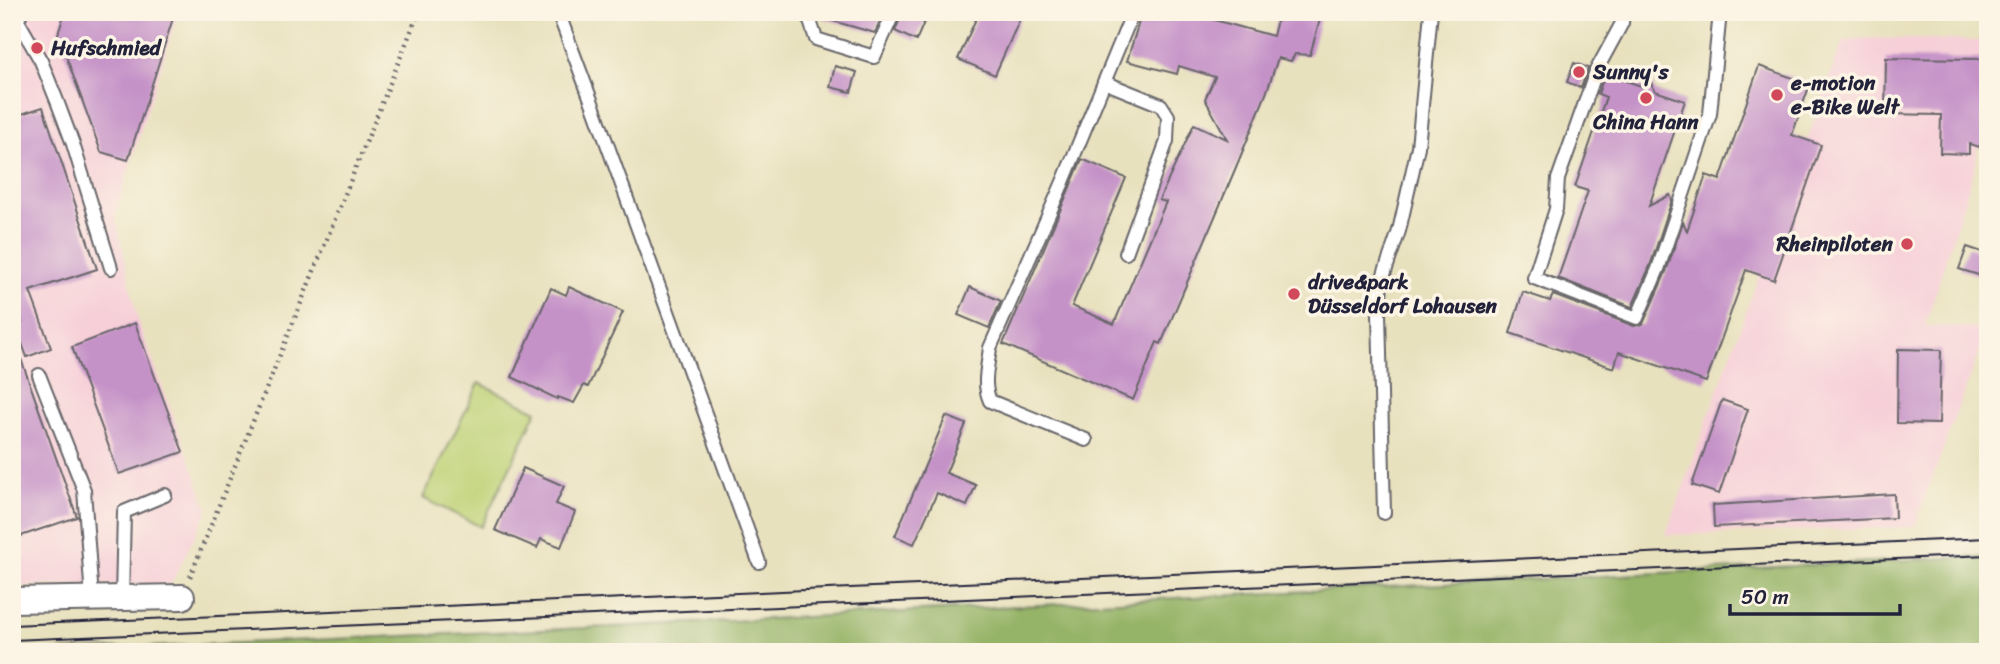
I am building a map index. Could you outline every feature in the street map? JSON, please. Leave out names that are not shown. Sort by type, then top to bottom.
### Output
[{"type":"street","points":[[12,600],[182,597]]},
{"type":"lane","points":[[558,12],[759,562]]},
{"type":"lane","points":[[807,12],[816,40],[874,57],[894,12]]},
{"type":"lane","points":[[1086,440],[990,401],[985,391],[990,348],[1133,12]]},
{"type":"lane","points":[[1384,513],[1379,313],[1381,283],[1399,231],[1418,147],[1431,12]]},
{"type":"lane","points":[[1623,12],[1622,23],[1597,69],[1558,179],[1556,209],[1534,278],[1637,318],[1658,269],[1710,114],[1720,12]]},
{"type":"lane","points":[[14,14],[41,61],[57,101],[111,268]]},
{"type":"lane","points":[[1104,82],[1161,105],[1168,116],[1167,141],[1126,253]]},
{"type":"lane","points":[[39,375],[84,490],[92,598]]},
{"type":"lane","points":[[122,598],[124,512],[165,495]]},
{"type":"path","points":[[182,597],[416,19],[422,12]]},
{"type":"shaded area","points":[[12,12],[178,12],[115,214],[138,321],[208,509],[171,584],[12,586]]},
{"type":"shaded area","points":[[1868,38],[1985,41],[1976,164],[1925,326],[1988,328],[1914,527],[1666,535],[1843,41]]},
{"type":"green space","points":[[479,383],[537,411],[481,527],[423,498]]},
{"type":"green space","points":[[1988,556],[1988,652],[34,652],[632,626]]},
{"type":"building","points":[[65,12],[175,12],[128,160],[101,152],[58,34]]},
{"type":"building","points":[[820,12],[884,12],[875,33],[819,17]]},
{"type":"building","points":[[903,12],[925,20],[916,41],[895,31]]},
{"type":"building","points":[[979,12],[1023,12],[995,75],[958,59]]},
{"type":"building","points":[[1142,12],[1208,12],[1207,18],[1273,36],[1279,12],[1309,12],[1321,16],[1310,55],[1295,54],[1291,61],[1278,58],[1239,160],[1161,344],[1157,342],[1133,400],[1003,344],[1082,159],[1126,178],[1072,306],[1114,324],[1166,202],[1159,200],[1194,124],[1227,139],[1205,99],[1215,77],[1179,66],[1177,74],[1127,61]]},
{"type":"building","points":[[1886,58],[1988,61],[1988,149],[1969,144],[1969,154],[1940,153],[1941,115],[1885,114]]},
{"type":"building","points":[[1574,63],[1588,68],[1581,88],[1567,82]]},
{"type":"building","points":[[835,66],[857,72],[851,92],[830,87]]},
{"type":"building","points":[[1759,66],[1810,84],[1792,135],[1821,145],[1774,280],[1746,270],[1706,382],[1619,352],[1614,368],[1510,333],[1523,292],[1550,301],[1553,295],[1634,326],[1643,324],[1666,272],[1683,222],[1687,231],[1706,175],[1720,180]]},
{"type":"building","points":[[1605,74],[1644,87],[1651,83],[1655,91],[1685,101],[1649,206],[1670,195],[1672,200],[1650,266],[1632,307],[1558,278],[1588,191],[1575,187],[1606,97],[1598,94]]},
{"type":"building","points":[[43,107],[97,269],[30,291],[51,348],[27,357],[15,324],[22,322],[12,297],[12,117]]},
{"type":"building","points":[[1967,247],[1988,254],[1988,278],[1959,269]]},
{"type":"building","points":[[569,287],[623,312],[588,387],[584,385],[574,403],[558,397],[557,399],[512,377],[551,288],[566,295]]},
{"type":"building","points":[[970,287],[1001,301],[989,328],[958,315]]},
{"type":"building","points":[[135,323],[183,452],[119,474],[72,347]]},
{"type":"building","points":[[12,342],[15,342],[77,517],[12,539]]},
{"type":"building","points":[[1898,349],[1941,350],[1939,424],[1897,423]]},
{"type":"building","points":[[1722,400],[1748,409],[1719,494],[1692,485]]},
{"type":"building","points":[[946,416],[966,424],[946,473],[976,485],[967,506],[937,493],[914,544],[895,536]]},
{"type":"building","points":[[523,468],[564,486],[556,504],[575,512],[561,547],[541,539],[537,548],[495,530]]},
{"type":"building","points":[[1894,494],[1895,518],[1714,527],[1713,505]]},
{"type":"tram line","points":[[12,625],[1988,538]]},
{"type":"tram line","points":[[12,640],[1988,555]]},
{"type":"place","name":"Hufschmied","points":[[37,48]]},
{"type":"place","name":"Sunny's","points":[[1579,72]]},
{"type":"place","name":"e-motion e-Bike Welt","points":[[1777,95]]},
{"type":"place","name":"China Hann","points":[[1646,98]]},
{"type":"place","name":"Rheinpiloten","points":[[1907,244]]},
{"type":"place","name":"drive&park Düsseldorf Lohausen","points":[[1294,294]]}]
